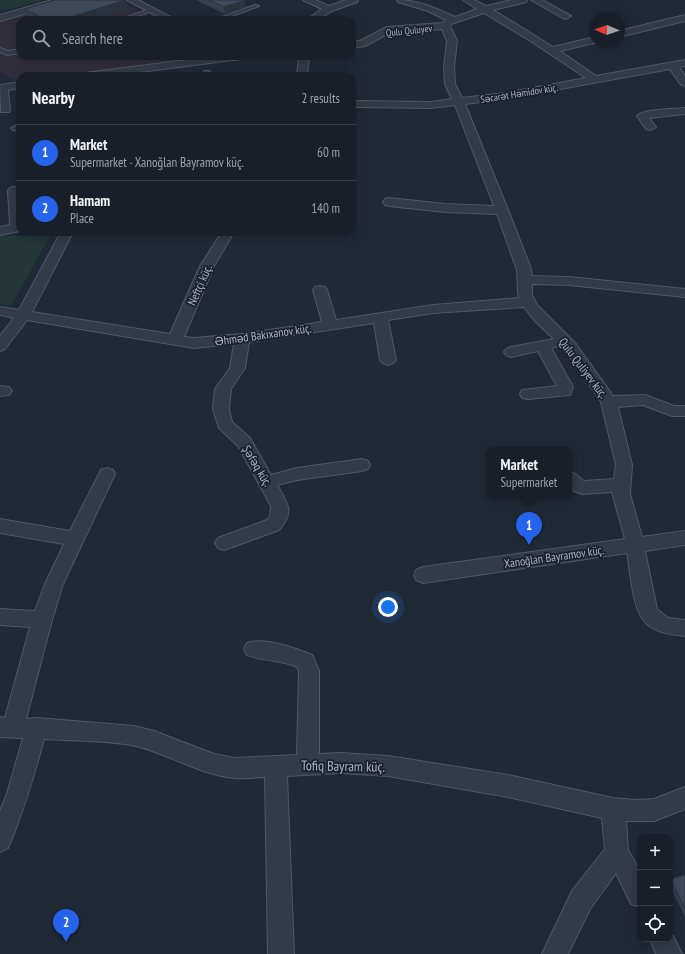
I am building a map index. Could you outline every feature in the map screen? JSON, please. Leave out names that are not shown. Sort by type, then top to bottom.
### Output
[{"type":"street","points":[[0,18],[62,0]]},
{"type":"street","points":[[131,0],[163,16]]},
{"type":"street","points":[[307,0],[329,9]]},
{"type":"street","points":[[318,16],[329,9],[354,0]]},
{"type":"street","points":[[401,0],[431,9],[448,23]]},
{"type":"street","points":[[467,0],[486,9],[552,50],[595,80]]},
{"type":"street","name":"Qulu Quluyev","points":[[356,45],[362,44],[388,30],[448,23],[486,9],[523,0]]},
{"type":"street","points":[[535,0],[566,16]]},
{"type":"street","points":[[625,33],[685,18]]},
{"type":"street","name":"Qulu Quliyev küç.","points":[[448,23],[452,41],[449,67],[450,84],[459,101],[522,264],[526,280],[524,288],[528,302],[538,316],[564,340],[609,402],[624,465],[624,475],[621,485],[623,503],[636,546],[647,609],[651,617],[659,623],[671,627],[685,628]]},
{"type":"street","points":[[552,50],[589,41]]},
{"type":"street","points":[[119,72],[217,60]]},
{"type":"street","points":[[302,72],[304,60]]},
{"type":"street","points":[[208,72],[212,61]]},
{"type":"street","name":"Səcarət Həmidov küç.","points":[[356,104],[424,105],[536,92],[685,63]]},
{"type":"street","points":[[672,65],[685,83]]},
{"type":"street","points":[[5,110],[1,88],[16,86]]},
{"type":"street","points":[[650,127],[642,116],[685,111]]},
{"type":"street","points":[[14,191],[16,209]]},
{"type":"street","points":[[389,202],[445,208],[502,210]]},
{"type":"street","points":[[0,231],[16,227]]},
{"type":"street","points":[[0,346],[24,314],[65,236]]},
{"type":"street","name":"Neftçi küç.","points":[[175,340],[208,266],[226,236]]},
{"type":"street","points":[[526,280],[568,281],[685,293]]},
{"type":"street","points":[[320,290],[330,325]]},
{"type":"street","name":"Əhməd Bakıxanov küç.","points":[[0,311],[194,343],[242,339],[433,309],[528,302]]},
{"type":"street","points":[[380,317],[388,360]]},
{"type":"street","name":"Şəfəq küç.","points":[[224,543],[273,525],[279,518],[280,506],[252,453],[244,442],[225,424],[221,409],[220,399],[223,389],[237,368],[242,352],[242,339]]},
{"type":"street","points":[[511,352],[564,340]]},
{"type":"street","points":[[528,394],[565,391],[565,387],[542,345]]},
{"type":"street","points":[[609,402],[646,400],[672,410],[685,411]]},
{"type":"street","points":[[267,482],[297,474],[362,465]]},
{"type":"street","points":[[6,727],[54,584],[107,474]]},
{"type":"street","points":[[572,482],[582,488],[621,485]]},
{"type":"street","points":[[0,526],[75,539]]},
{"type":"street","name":"Xanoğlan Bayramov küç.","points":[[423,575],[685,538]]},
{"type":"street","points":[[0,617],[42,620]]},
{"type":"street","points":[[254,649],[292,655],[305,661],[309,671],[308,764]]},
{"type":"street","name":"Tofiq Bayram küç.","points":[[6,727],[134,736],[154,741],[214,764],[235,768],[341,763],[388,766],[508,786],[612,809],[636,811],[654,810],[685,798]]},
{"type":"street","points":[[0,840],[18,794],[37,728]]},
{"type":"street","points":[[276,767],[281,954]]},
{"type":"street","points":[[612,809],[617,852],[637,889]]},
{"type":"street","points":[[555,954],[581,900],[617,852]]},
{"type":"street","points":[[663,942],[669,954]]},
{"type":"lane","points":[[228,16],[257,6]]},
{"type":"lane","points":[[133,16],[152,10]]},
{"type":"lane","points":[[0,50],[7,53],[16,52]]},
{"type":"shaded area","points":[[0,0],[44,0],[0,12]]},
{"type":"shaded area","points":[[76,0],[119,0],[149,16],[21,16]]},
{"type":"shaded area","points":[[16,17],[16,60],[192,60],[99,72],[16,72],[15,81],[0,71],[0,22]]},
{"type":"shaded area","points":[[0,236],[50,236],[11,306],[0,304]]},
{"type":"building","points":[[55,0],[125,0],[75,16],[38,16],[25,9]]},
{"type":"building","points":[[209,0],[245,0],[224,7]]},
{"type":"building","points":[[685,875],[685,909],[673,885],[673,878]]},
{"type":"place","name":"Market","points":[[529,545]]},
{"type":"place","name":"Hamam","points":[[66,942]]}]
